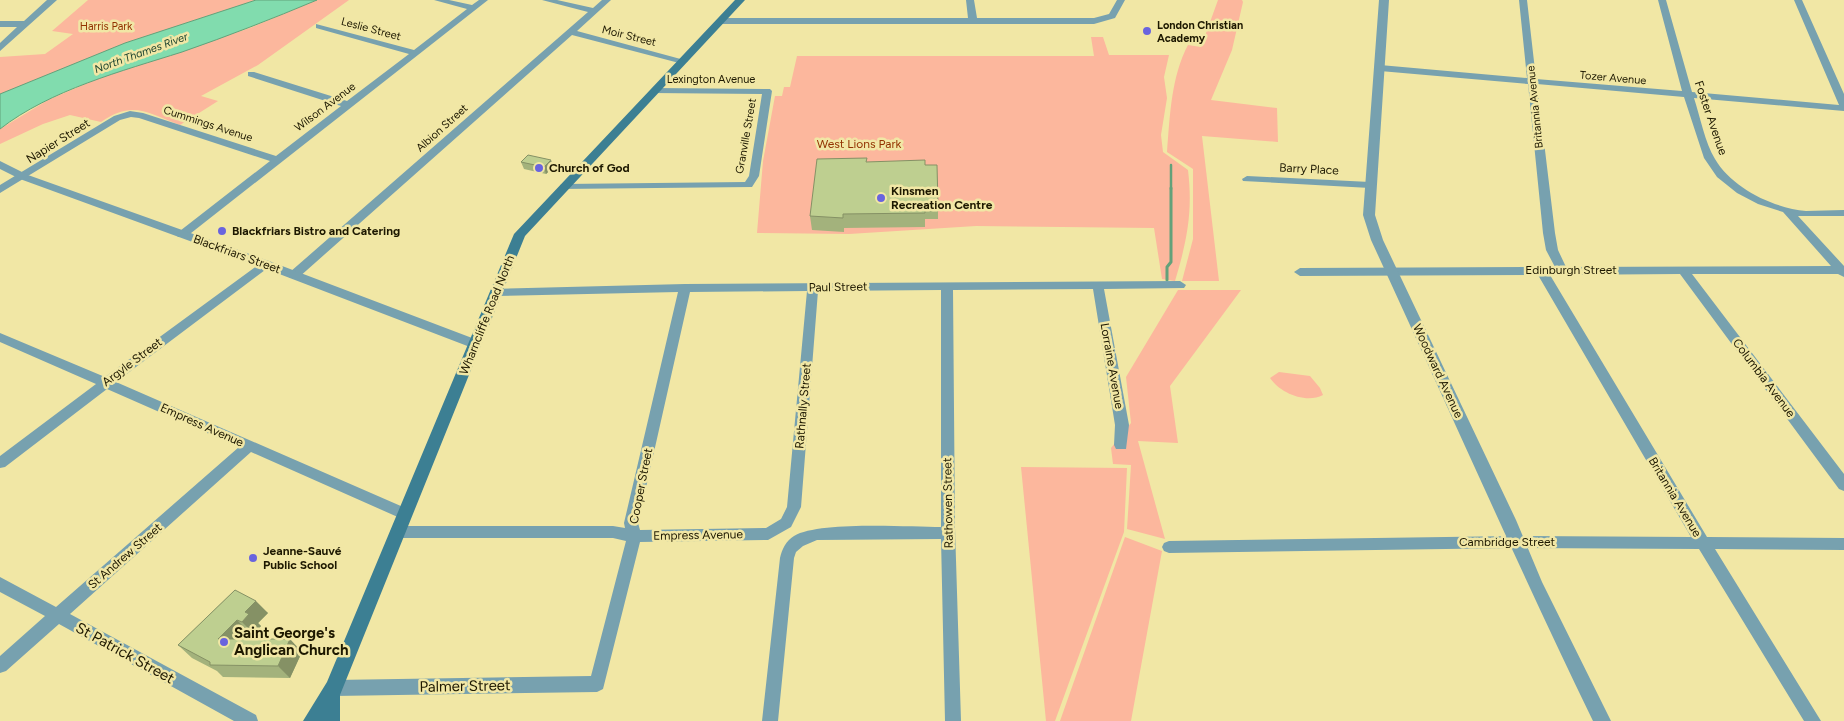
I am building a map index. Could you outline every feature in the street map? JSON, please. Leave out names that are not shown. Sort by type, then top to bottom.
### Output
[{"type":"main road","name":"Wharncliffe Road North","points":[[312,721],[332,690],[520,234],[740,0]]},
{"type":"main road","name":"Wharncliffe Road North","points":[[332,690],[332,721]]},
{"type":"street","points":[[0,48],[52,0]]},
{"type":"street","points":[[438,0],[473,8]]},
{"type":"street","name":"Wilson Avenue","points":[[182,234],[484,0]]},
{"type":"street","points":[[546,0],[594,11]]},
{"type":"street","name":"Albion Street","points":[[294,275],[606,0]]},
{"type":"street","points":[[970,0],[973,21]]},
{"type":"street","points":[[720,21],[1094,21],[1109,19],[1114,15],[1121,0]]},
{"type":"street","name":"Woodward Avenue","points":[[1384,0],[1369,215],[1377,240],[1516,542],[1602,721]]},
{"type":"street","name":"Britannia Avenue","points":[[1523,0],[1552,250],[1562,270]]},
{"type":"street","name":"Foster Avenue","points":[[1662,0],[1688,96],[1709,158],[1722,175],[1741,191],[1762,202],[1805,214],[1844,213]]},
{"type":"street","points":[[1798,0],[1844,107]]},
{"type":"street","points":[[0,24],[25,24]]},
{"type":"street","name":"Leslie Street","points":[[319,26],[417,53]]},
{"type":"street","name":"Moir Street","points":[[569,32],[683,61]]},
{"type":"street","name":"Tozer Avenue","points":[[1380,68],[1688,96],[1844,107]]},
{"type":"street","points":[[251,74],[349,105]]},
{"type":"street","name":"Lexington Avenue","points":[[655,91],[767,90]]},
{"type":"street","name":"Granville Street","points":[[564,187],[748,185],[754,176],[767,90]]},
{"type":"street","name":"Cummings Avenue","points":[[130,114],[136,114],[278,160]]},
{"type":"street","name":"Napier Street","points":[[0,190],[24,177],[117,118],[130,114]]},
{"type":"street","name":"Blackfriars Street","points":[[0,164],[24,177],[294,275],[475,344]]},
{"type":"street","name":"Barry Place","points":[[1247,179],[1370,185]]},
{"type":"street","points":[[1788,210],[1843,272]]},
{"type":"street","name":"Argyle Street","points":[[0,463],[104,382],[264,264]]},
{"type":"street","name":"Edinburgh Street","points":[[1300,272],[1391,270],[1843,272]]},
{"type":"street","name":"Britannia Avenue","points":[[1540,270],[1702,542],[1813,721]]},
{"type":"street","name":"Columbia Avenue","points":[[1683,270],[1844,485]]},
{"type":"street","name":"Paul Street","points":[[496,292],[686,288],[1180,285]]},
{"type":"street","name":"Rathowen Street","points":[[947,286],[948,533],[953,721]]},
{"type":"street","name":"Lorraine Avenue","points":[[1098,286],[1122,425],[1120,445]]},
{"type":"street","name":"Rathnally Street","points":[[786,523],[794,507],[813,287]]},
{"type":"street","name":"Cooper Street","points":[[597,684],[634,536],[631,523],[686,288]]},
{"type":"street","name":"Empress Avenue","points":[[0,337],[405,514]]},
{"type":"street","name":"St Andrew Street","points":[[0,666],[249,446]]},
{"type":"street","name":"Empress Avenue","points":[[397,532],[612,532],[634,536],[768,534],[786,523]]},
{"type":"street","points":[[770,721],[787,558],[789,548],[797,539],[817,534],[948,533]]},
{"type":"street","name":"Cambridge Street","points":[[1169,547],[1516,542],[1844,544]]},
{"type":"street","name":"St Patrick Street","points":[[0,584],[250,721]]},
{"type":"street","name":"Palmer Street","points":[[332,690],[597,684]]},
{"type":"green space","name":"Harris Park","points":[[88,0],[256,0],[63,70],[0,96],[0,57],[45,54],[73,34],[52,31]]},
{"type":"green space","points":[[317,0],[349,0],[258,65],[201,96],[218,101],[180,125],[149,113],[131,110],[112,115],[101,122],[70,115],[43,124],[0,144],[0,129],[48,100],[97,79],[250,28]]},
{"type":"green space","points":[[1218,0],[1242,0],[1243,2],[1232,50],[1211,100],[1277,108],[1278,142],[1202,136],[1219,281],[1182,281],[1193,239],[1193,169],[1167,152],[1170,111],[1182,57],[1188,45],[1201,47]]},
{"type":"green space","name":"West Lions Park","points":[[1091,37],[1103,37],[1109,55],[1169,55],[1164,77],[1167,98],[1161,135],[1163,152],[1188,170],[1190,199],[1186,239],[1175,281],[1162,279],[1154,228],[976,226],[849,234],[757,233],[763,161],[775,96],[782,96],[784,87],[790,87],[797,56],[1094,56]]},
{"type":"green space","points":[[1178,290],[1241,290],[1170,386],[1178,443],[1138,441],[1165,539],[1127,529],[1131,465],[1113,464],[1111,448],[1131,423],[1126,377]]},
{"type":"green space","points":[[1279,372],[1310,376],[1323,395],[1309,398],[1294,396],[1280,388],[1270,378]]},
{"type":"green space","points":[[1021,467],[1127,468],[1124,532],[1055,721],[1046,721]]},
{"type":"green space","points":[[1125,537],[1162,551],[1131,721],[1060,721]]},
{"type":"water","name":"North Thames River","points":[[256,0],[317,0],[216,40],[87,83],[41,103],[0,129],[0,94],[125,43]]},
{"type":"building","points":[[528,155],[551,160],[544,167],[521,162]]},
{"type":"building","name":"Kinsmen Recreation Centre","points":[[867,158],[866,162],[925,160],[925,165],[937,165],[938,205],[925,205],[925,213],[843,214],[843,218],[810,216],[817,159]]},
{"type":"building","points":[[235,590],[256,601],[245,612],[249,614],[242,622],[237,620],[218,639],[290,639],[278,666],[210,665],[210,662],[178,645]]},
{"type":"waterway","points":[[1167,280],[1167,267],[1171,262],[1171,165]]},
{"type":"place","name":"London Christian Academy","points":[[1147,31]]},
{"type":"place","name":"Church of God","points":[[539,168]]},
{"type":"place","name":"Kinsmen Recreation Centre","points":[[881,198]]},
{"type":"place","name":"Blackfriars Bistro and Catering","points":[[222,231]]},
{"type":"place","name":"Jeanne-Sauvé Public School","points":[[253,558]]},
{"type":"place","name":"Saint George's Anglican Church","points":[[224,642]]}]
